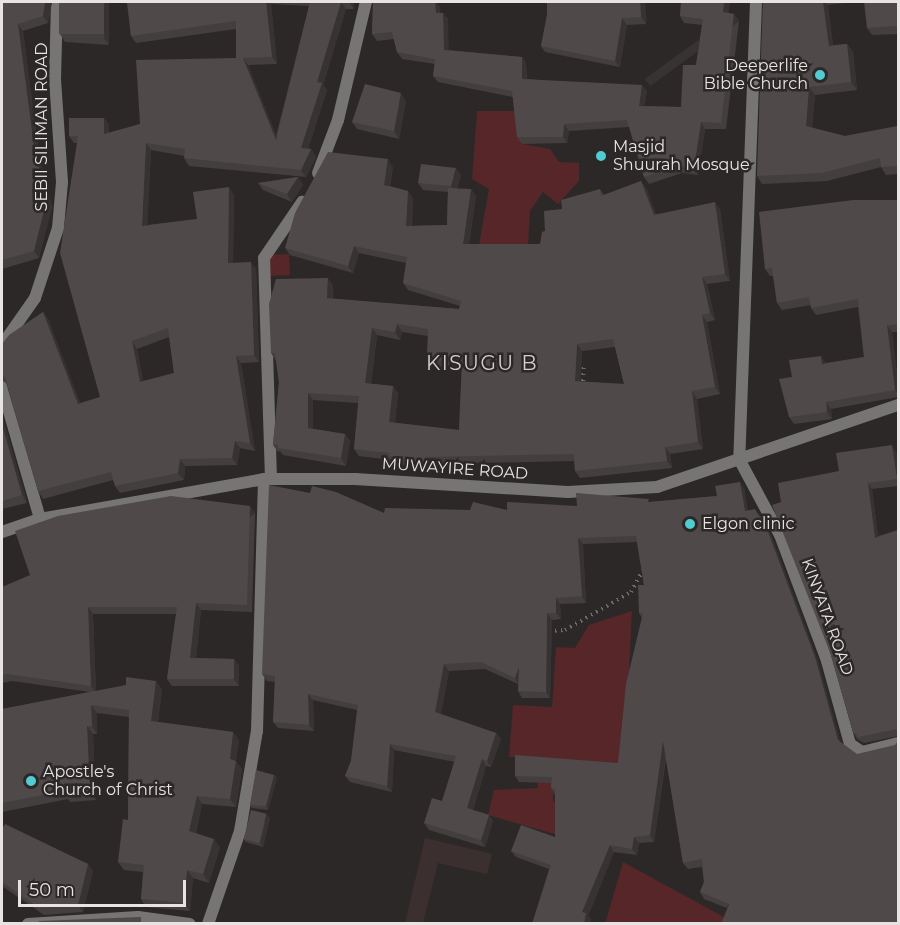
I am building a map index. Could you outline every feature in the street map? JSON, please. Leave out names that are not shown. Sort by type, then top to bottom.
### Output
[{"type":"street","name":"SEBII SILIMAN ROAD","points":[[2,345],[35,298],[58,228],[62,183],[55,79],[57,2]]},
{"type":"street","points":[[208,924],[240,831],[257,731],[267,478],[264,258],[310,188],[338,120],[366,2]]},
{"type":"street","points":[[739,459],[756,2]]},
{"type":"street","points":[[2,387],[40,519]]},
{"type":"street","name":"MUWAYIRE ROAD","points":[[2,532],[40,519],[267,478],[355,479],[568,492],[657,487],[898,405]]},
{"type":"street","name":"KINYATA ROAD","points":[[739,459],[780,535],[827,661],[850,744],[861,752],[898,743]]},
{"type":"street","points":[[28,924],[126,918],[190,924]]},
{"type":"path","points":[[583,399],[584,364]]},
{"type":"path","points":[[544,631],[566,630],[631,592],[646,564]]},
{"type":"shaded area","points":[[477,111],[518,111],[522,144],[550,149],[559,162],[579,163],[579,181],[558,204],[543,192],[530,211],[528,246],[479,245],[489,189],[472,179]]},
{"type":"shaded area","points":[[289,254],[290,275],[267,276],[266,255]]},
{"type":"shaded area","points":[[632,611],[624,769],[555,761],[553,800],[558,807],[558,835],[488,815],[494,790],[538,788],[534,757],[509,757],[513,705],[552,707],[556,647],[575,648],[589,625]]},
{"type":"shaded area","points":[[425,838],[492,854],[487,874],[438,863],[423,923],[405,923]]},
{"type":"shaded area","points":[[623,862],[724,917],[722,923],[605,924]]},
{"type":"building","points":[[2,2],[45,2],[43,16],[18,24],[34,147],[47,199],[34,251],[2,260]]},
{"type":"building","points":[[59,2],[104,2],[104,34],[59,34]]},
{"type":"building","points":[[127,2],[266,2],[272,57],[243,58],[276,140],[310,2],[341,2],[317,82],[322,83],[301,148],[311,149],[301,170],[184,158],[185,149],[146,143],[142,226],[197,219],[193,192],[229,187],[228,263],[251,262],[254,355],[236,356],[250,443],[235,441],[232,458],[180,459],[178,473],[115,486],[111,472],[38,491],[5,377],[2,375],[2,344],[9,335],[43,312],[78,404],[100,397],[60,253],[78,136],[69,136],[69,118],[104,118],[104,134],[140,124],[136,60],[236,58],[236,21],[131,36]],"holes":[[[168,328],[174,373],[140,382],[132,341]]]},
{"type":"building","points":[[373,2],[435,2],[436,13],[443,13],[444,50],[522,57],[522,79],[642,85],[639,106],[681,107],[683,65],[696,65],[703,19],[680,16],[681,2],[724,2],[723,12],[734,14],[721,123],[701,122],[694,168],[677,166],[644,177],[627,120],[564,124],[563,137],[517,137],[512,91],[433,76],[435,59],[397,52],[392,32],[372,34]]},
{"type":"building","points":[[547,2],[640,2],[641,17],[622,18],[615,61],[541,46]]},
{"type":"building","points":[[763,2],[823,2],[829,46],[847,44],[851,82],[809,87],[806,126],[845,136],[898,126],[898,166],[881,167],[880,158],[822,173],[757,176]]},
{"type":"building","points":[[864,2],[898,2],[898,26],[867,28]]},
{"type":"building","points":[[365,84],[401,93],[394,131],[352,122]]},
{"type":"building","points":[[328,152],[388,159],[384,185],[408,191],[406,226],[447,225],[448,188],[471,189],[463,244],[540,244],[542,232],[545,231],[544,211],[562,209],[561,200],[600,189],[601,196],[641,181],[654,215],[715,202],[725,274],[702,277],[710,313],[702,315],[715,387],[692,391],[698,442],[665,447],[667,461],[575,471],[574,454],[426,457],[425,463],[389,456],[389,453],[354,449],[359,396],[308,393],[308,428],[345,434],[341,458],[278,448],[278,444],[273,445],[279,382],[275,353],[271,353],[269,304],[276,279],[328,278],[327,298],[459,309],[461,301],[403,283],[407,257],[354,246],[348,266],[285,248],[295,213]],"holes":[[[397,324],[428,329],[427,360],[462,361],[459,430],[389,422],[393,386],[365,383],[372,328],[395,332]],[[613,339],[624,384],[575,381],[577,344]]]},
{"type":"building","points":[[421,164],[456,168],[451,186],[418,183]]},
{"type":"building","points":[[298,177],[287,194],[258,183]]},
{"type":"building","points":[[853,200],[898,200],[898,324],[887,325],[895,390],[826,402],[827,412],[789,417],[779,379],[792,377],[789,360],[821,356],[822,364],[864,357],[858,299],[811,308],[809,297],[777,303],[772,268],[765,269],[759,212]]},
{"type":"building","points":[[2,425],[22,495],[2,501]]},
{"type":"building","points":[[892,445],[897,479],[868,483],[875,538],[898,530],[898,733],[896,729],[859,737],[853,732],[830,652],[772,505],[781,502],[778,483],[839,471],[836,453]]},
{"type":"building","points":[[740,482],[745,511],[755,509],[768,532],[815,657],[838,740],[857,754],[895,745],[898,741],[898,924],[721,924],[729,904],[700,892],[704,882],[702,859],[683,863],[663,741],[650,835],[634,837],[632,849],[610,845],[582,912],[586,913],[584,924],[532,924],[551,865],[511,851],[521,825],[555,837],[555,789],[551,788],[552,777],[515,776],[515,755],[618,763],[626,684],[643,613],[639,613],[638,585],[644,585],[636,536],[578,538],[582,596],[556,598],[556,613],[547,613],[546,692],[518,691],[519,667],[515,678],[481,662],[444,664],[435,712],[496,733],[487,761],[482,759],[467,808],[489,815],[481,840],[424,823],[432,798],[442,801],[456,756],[390,744],[387,786],[345,776],[351,761],[358,705],[308,694],[309,725],[273,722],[275,676],[262,674],[269,485],[310,493],[312,486],[336,492],[384,513],[385,508],[470,510],[473,502],[507,510],[507,502],[577,506],[576,493],[649,499],[648,502],[717,496],[715,486]]},
{"type":"building","points":[[171,496],[250,506],[247,605],[196,603],[190,658],[234,659],[234,679],[167,679],[177,607],[88,607],[91,686],[2,675],[2,587],[30,575],[15,531],[58,516]]},
{"type":"building","points":[[126,677],[156,681],[151,721],[233,732],[230,759],[236,761],[230,799],[197,796],[189,831],[214,839],[203,874],[187,870],[184,903],[141,899],[144,865],[118,862],[123,819],[128,820],[129,710],[91,705],[92,726],[87,726],[90,792],[65,794],[64,791],[2,803],[2,709],[126,685]]},
{"type":"building","points":[[256,770],[274,775],[266,806],[250,805]]},
{"type":"building","points":[[251,810],[267,814],[259,843],[244,839]]},
{"type":"building","points":[[5,824],[88,864],[78,905],[39,908],[2,882],[2,829]]},
{"type":"building","points":[[141,917],[141,924],[38,924],[39,921]]},
{"type":"place","name":"Deeperlife Bible Church","points":[[820,75]]},
{"type":"place","name":"Masjid Shuurah Mosque","points":[[601,156]]},
{"type":"place","name":"Elgon clinic","points":[[690,524]]},
{"type":"place","name":"Apostle's Church of Christ","points":[[31,781]]},
{"type":"district","name":"KISUGU B","points":[[482,363]]}]
